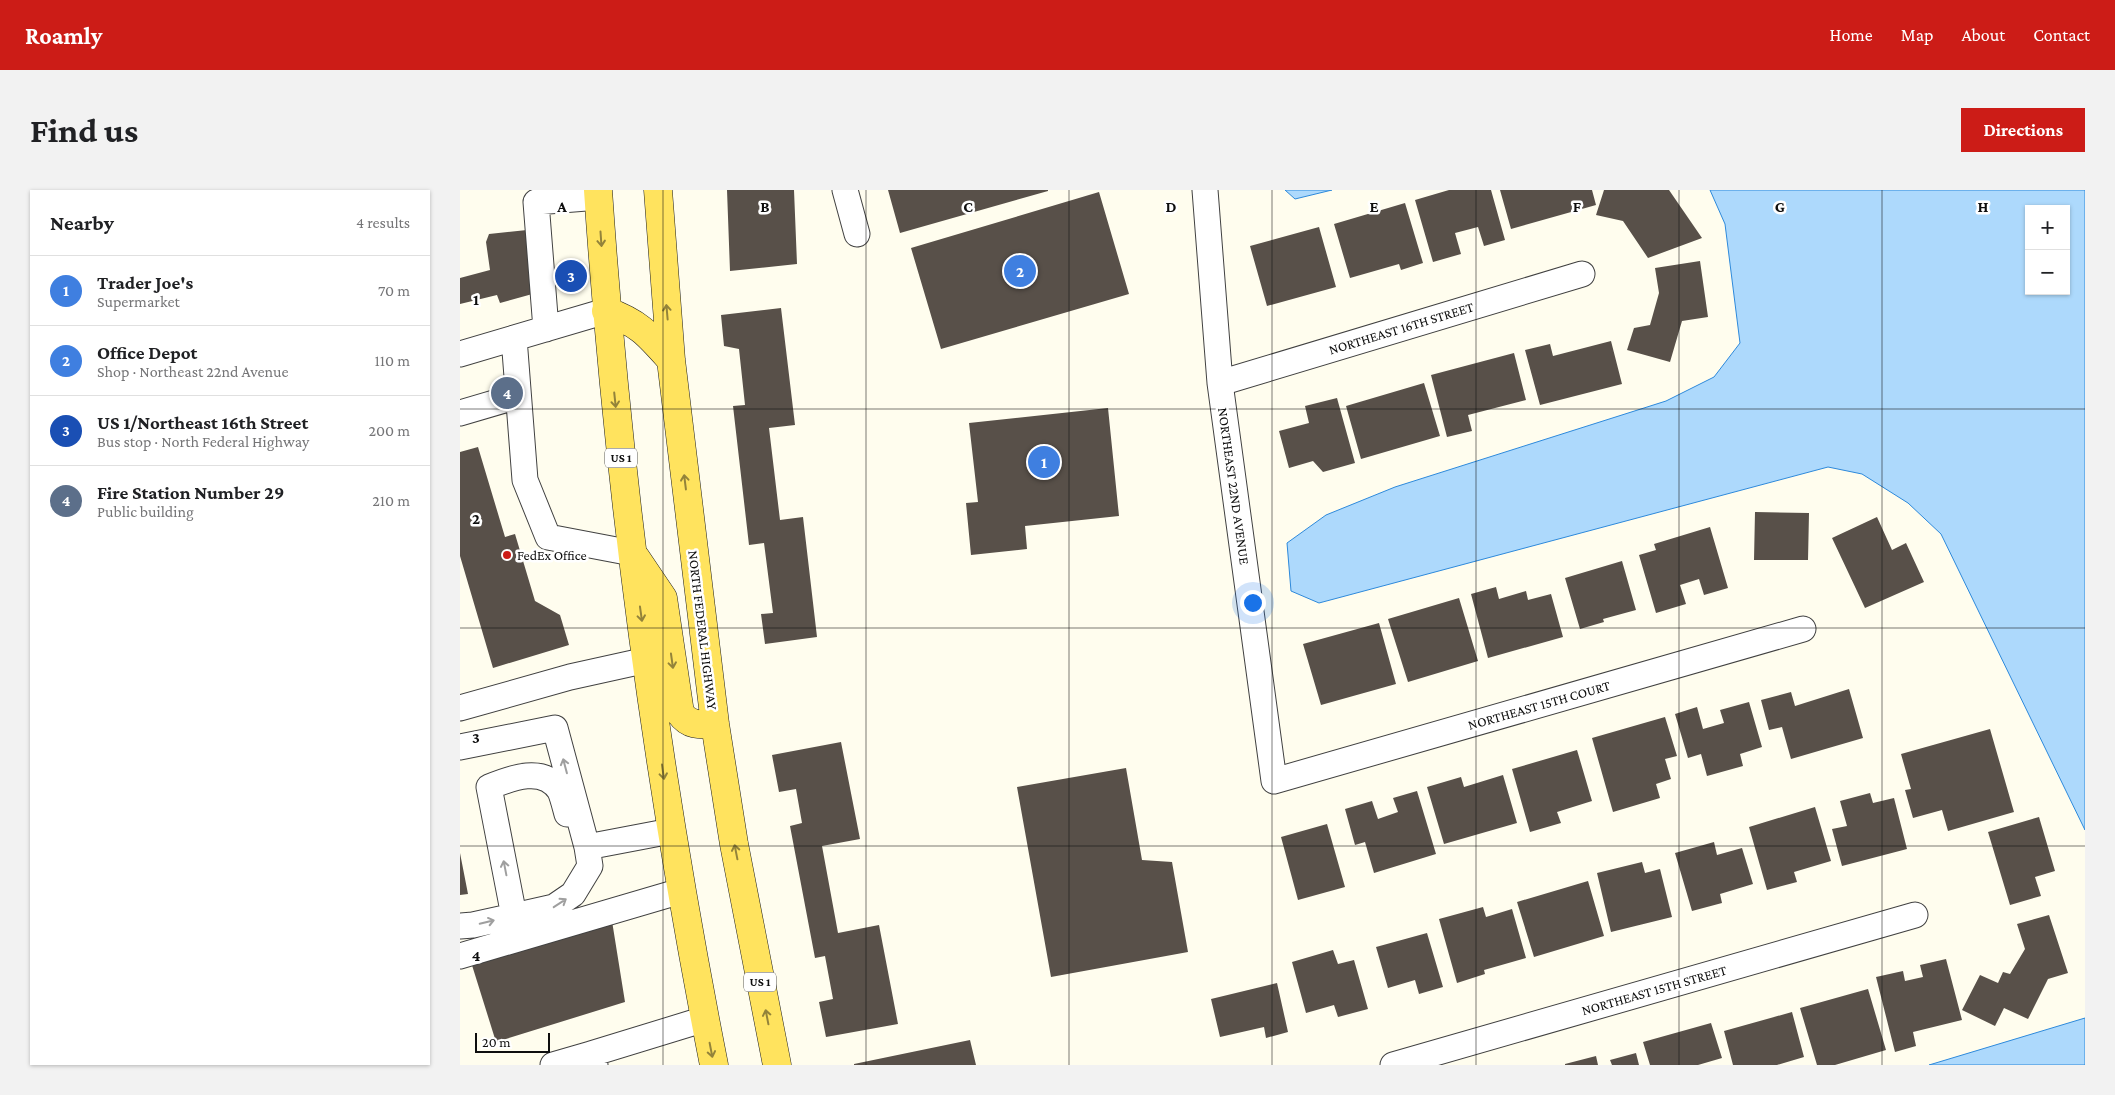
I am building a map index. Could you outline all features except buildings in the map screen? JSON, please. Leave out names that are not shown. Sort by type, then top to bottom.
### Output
[{"type":"main road","name":"NORTH FEDERAL HIGHWAY","points":[[658,190],[671,360],[715,724],[734,844],[777,1065]]},
{"type":"main road","name":"US 1","points":[[598,194],[606,311],[632,553],[671,831],[714,1065]]},
{"type":"main road","points":[[606,311],[628,319],[648,334],[671,360]]},
{"type":"main road","points":[[632,553],[663,598],[680,713],[684,720],[694,725],[715,724]]},
{"type":"street","points":[[845,190],[857,234]]},
{"type":"street","name":"NORTHEAST 22ND AVENUE","points":[[1205,190],[1220,383],[1274,781]]},
{"type":"street","points":[[546,329],[536,202],[598,194]]},
{"type":"street","name":"NORTHEAST 16TH STREET","points":[[1220,383],[1582,274]]},
{"type":"street","points":[[460,354],[606,311]]},
{"type":"street","points":[[514,338],[525,480],[548,537],[632,553]]},
{"type":"street","points":[[460,413],[518,396]]},
{"type":"street","name":"NORTHEAST 15TH COURT","points":[[1274,781],[1803,629]]},
{"type":"street","points":[[461,704],[647,660]]},
{"type":"street","points":[[460,746],[556,728],[587,847],[590,866],[573,894],[554,907],[473,925],[460,926]]},
{"type":"street","points":[[514,916],[489,787],[506,780],[530,775],[547,778],[560,791],[573,834],[587,847]]},
{"type":"street","points":[[587,847],[671,831]]},
{"type":"street","points":[[460,956],[681,891]]},
{"type":"street","name":"NORTHEAST 15TH STREET","points":[[1393,1065],[1915,915]]},
{"type":"street","points":[[553,1065],[593,1059],[705,1019]]},
{"type":"water","points":[[1285,190],[1332,190],[1295,199]]},
{"type":"water","points":[[1710,190],[2085,190],[2085,830],[1941,534],[1908,503],[1862,474],[1828,467],[1319,603],[1291,591],[1287,543],[1326,515],[1395,487],[1666,401],[1714,377],[1740,343],[1725,224]]},
{"type":"water","points":[[2085,1018],[2085,1065],[1929,1065]]},
{"type":"place","name":"Office Depot","points":[[1020,271]]},
{"type":"place","name":"US 1/Northeast 16th Street","points":[[571,276]]},
{"type":"place","name":"Fire Station Number 29","points":[[507,393]]},
{"type":"place","name":"Trader Joe's","points":[[1044,462]]},
{"type":"place","name":"FedEx Office","points":[[507,555]]}]
